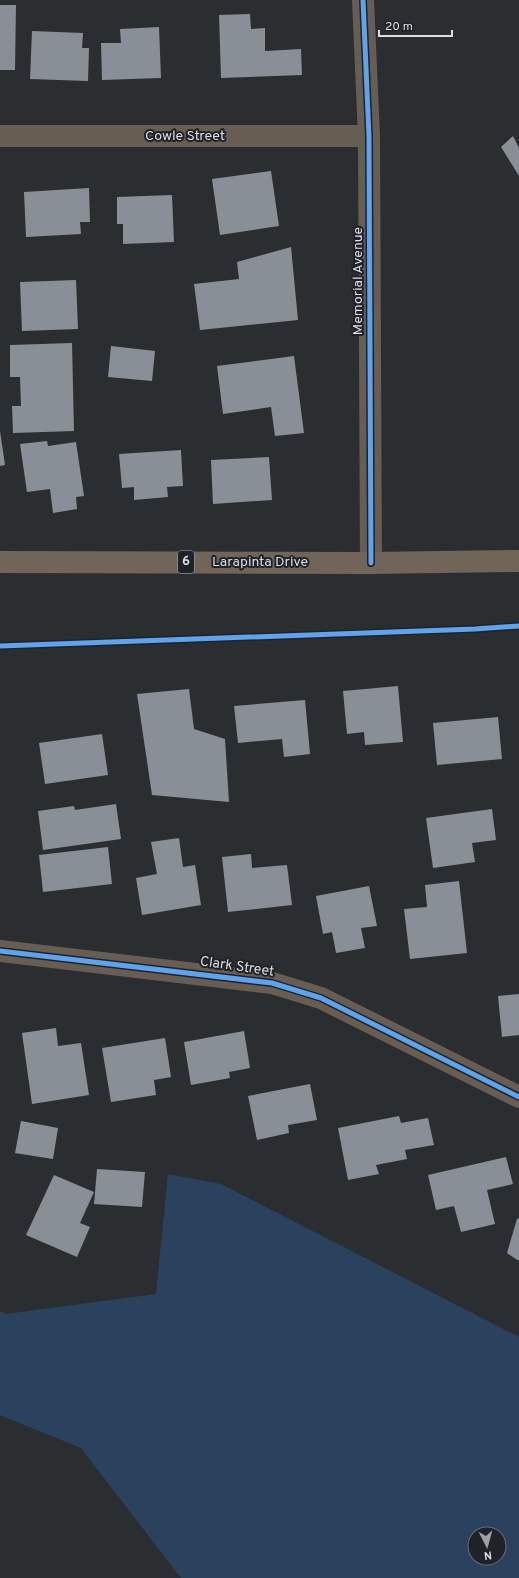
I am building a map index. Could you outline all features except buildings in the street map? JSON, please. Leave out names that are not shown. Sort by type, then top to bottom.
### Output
[{"type":"main road","name":"Larapinta Drive","points":[[0,562],[371,563],[519,561]]},
{"type":"street","name":"Memorial Avenue","points":[[363,0],[369,136],[371,563]]},
{"type":"street","name":"Cowle Street","points":[[0,136],[369,136]]},
{"type":"street","name":"Clark Street","points":[[0,951],[272,983],[321,998],[519,1097]]},
{"type":"shaded area","points":[[168,1174],[221,1184],[519,1337],[519,1578],[181,1578],[81,1448],[0,1415],[0,1311],[6,1314],[156,1294]]},
{"type":"cycle path","points":[[363,0],[369,136],[371,563]]},
{"type":"cycle path","points":[[0,646],[475,629],[519,626]]},
{"type":"cycle path","points":[[0,951],[272,983],[321,998],[519,1097]]}]
